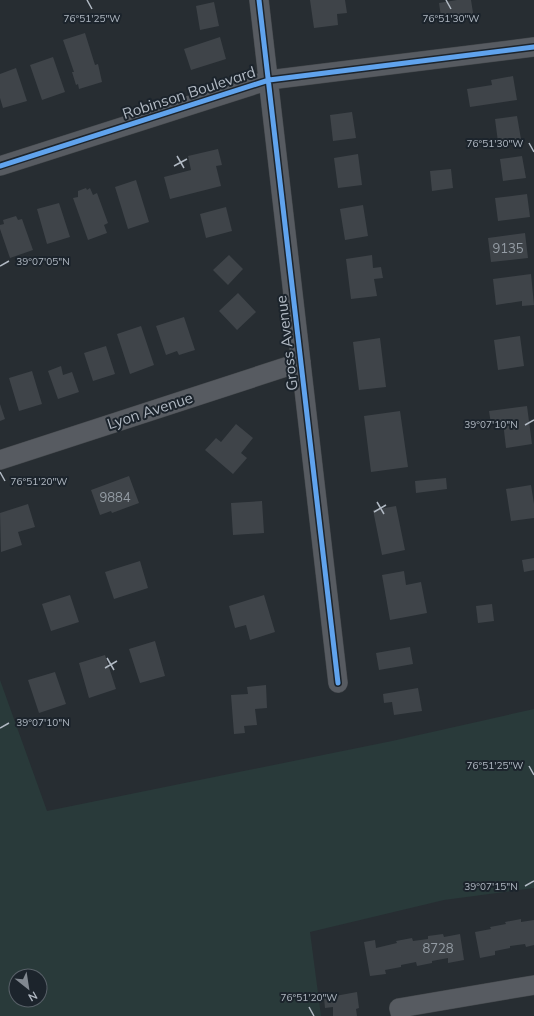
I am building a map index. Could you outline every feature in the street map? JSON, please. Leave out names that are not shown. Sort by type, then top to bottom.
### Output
[{"type":"street","name":"Gross Avenue","points":[[259,0],[338,683]]},
{"type":"street","name":"Robinson Boulevard","points":[[0,166],[269,80],[534,47]]},
{"type":"street","name":"Lyon Avenue","points":[[0,460],[301,362]]},
{"type":"street","points":[[401,1016],[399,1008],[534,985]]},
{"type":"shaded area","points":[[0,680],[47,811],[392,741],[534,709],[534,888],[444,900],[310,932],[321,1016],[0,1016]]},
{"type":"building","points":[[310,0],[345,0],[347,13],[337,14],[338,25],[314,28]]},
{"type":"building","points":[[457,0],[471,0],[474,19],[442,24],[439,3]]},
{"type":"building","points":[[214,2],[219,26],[200,30],[196,6]]},
{"type":"building","points":[[85,33],[95,65],[98,64],[102,82],[79,89],[78,84],[76,85],[72,72],[74,72],[63,40]]},
{"type":"building","points":[[220,37],[226,59],[191,70],[184,49]]},
{"type":"building","points":[[53,57],[65,92],[42,100],[30,65]]},
{"type":"building","points":[[16,68],[27,101],[3,108],[0,98],[0,74]]},
{"type":"building","points":[[513,76],[517,100],[470,107],[467,89],[492,85],[491,80]]},
{"type":"building","points":[[352,112],[356,138],[333,141],[330,115]]},
{"type":"building","points":[[517,116],[521,139],[498,142],[495,119]]},
{"type":"building","points":[[218,149],[222,165],[216,166],[221,186],[170,199],[164,177],[191,170],[188,156]]},
{"type":"building","points":[[358,154],[362,185],[338,188],[334,158]]},
{"type":"building","points":[[522,156],[526,178],[503,181],[500,159]]},
{"type":"building","points":[[451,169],[453,188],[432,191],[430,171]]},
{"type":"building","points":[[136,180],[149,222],[128,229],[115,187]]},
{"type":"building","points":[[86,188],[87,190],[90,188],[93,195],[97,193],[108,223],[104,225],[107,233],[88,240],[73,198],[78,197],[78,191]]},
{"type":"building","points":[[527,194],[530,217],[498,221],[495,198]]},
{"type":"building","points":[[59,203],[70,237],[47,244],[37,209]]},
{"type":"building","points":[[363,205],[368,236],[345,240],[340,209]]},
{"type":"building","points":[[226,207],[232,231],[206,238],[200,214]]},
{"type":"building","points":[[16,216],[18,220],[22,219],[33,250],[10,258],[0,225],[4,224],[3,220]]},
{"type":"building","points":[[525,233],[528,258],[491,262],[488,238]]},
{"type":"building","points":[[229,255],[243,269],[228,285],[213,270]]},
{"type":"building","points":[[372,255],[373,268],[381,267],[383,278],[374,279],[377,296],[351,299],[346,259]]},
{"type":"building","points":[[531,274],[534,305],[522,306],[522,301],[496,305],[493,279]]},
{"type":"building","points":[[238,293],[256,312],[237,330],[219,311]]},
{"type":"building","points":[[184,317],[195,350],[179,355],[177,351],[166,355],[156,326]]},
{"type":"building","points":[[141,326],[154,365],[130,374],[117,334]]},
{"type":"building","points":[[520,336],[524,366],[498,370],[494,340]]},
{"type":"building","points":[[380,338],[386,387],[359,390],[353,342]]},
{"type":"building","points":[[106,346],[115,374],[93,381],[84,353]]},
{"type":"building","points":[[61,366],[63,375],[72,372],[79,392],[58,399],[48,371]]},
{"type":"building","points":[[32,371],[42,404],[19,411],[9,378]]},
{"type":"building","points":[[0,404],[5,419],[0,421]]},
{"type":"building","points":[[527,406],[532,444],[506,448],[503,422],[491,424],[489,411]]},
{"type":"building","points":[[400,411],[408,467],[371,472],[364,416]]},
{"type":"building","points":[[236,424],[253,438],[241,453],[247,458],[233,474],[205,450],[216,438],[221,442]]},
{"type":"building","points":[[129,476],[139,503],[112,513],[111,511],[100,515],[91,490]]},
{"type":"building","points":[[446,478],[447,489],[416,493],[415,481]]},
{"type":"building","points":[[531,485],[534,504],[534,518],[511,521],[506,489]]},
{"type":"building","points":[[262,501],[264,533],[233,535],[231,503]]},
{"type":"building","points":[[28,504],[35,527],[18,532],[22,545],[1,552],[0,513]]},
{"type":"building","points":[[396,506],[405,550],[382,555],[373,510]]},
{"type":"building","points":[[534,558],[534,570],[524,572],[522,560]]},
{"type":"building","points":[[140,561],[148,588],[114,599],[105,572]]},
{"type":"building","points":[[404,571],[406,585],[421,582],[427,613],[390,620],[382,575]]},
{"type":"building","points":[[70,595],[79,622],[51,631],[42,604]]},
{"type":"building","points":[[264,595],[275,632],[250,640],[246,625],[235,628],[229,606]]},
{"type":"building","points":[[492,604],[494,621],[478,623],[476,606]]},
{"type":"building","points":[[155,641],[165,676],[140,683],[129,649]]},
{"type":"building","points":[[410,647],[413,664],[379,670],[376,653]]},
{"type":"building","points":[[105,655],[116,689],[89,698],[79,663]]},
{"type":"building","points":[[55,672],[66,704],[39,713],[28,680]]},
{"type":"building","points":[[266,685],[267,708],[255,709],[257,725],[244,726],[245,733],[234,734],[231,695],[248,694],[247,687]]},
{"type":"building","points":[[418,688],[422,711],[394,715],[392,702],[384,703],[383,694]]},
{"type":"building","points":[[521,919],[521,922],[534,920],[534,945],[526,947],[525,944],[510,946],[510,948],[495,951],[495,955],[480,958],[475,932],[506,924],[505,922]]},
{"type":"building","points":[[443,934],[444,937],[460,934],[464,960],[448,963],[448,958],[417,966],[416,962],[385,970],[386,974],[370,976],[364,942],[375,940],[376,948],[397,943],[396,941],[412,938],[413,941],[428,939],[428,936]]},
{"type":"building","points":[[357,992],[359,1008],[356,1009],[357,1016],[333,1016],[333,1007],[325,1008],[324,998]]},
{"type":"cycle path","points":[[259,0],[338,683]]},
{"type":"cycle path","points":[[0,166],[269,80],[534,47]]}]
